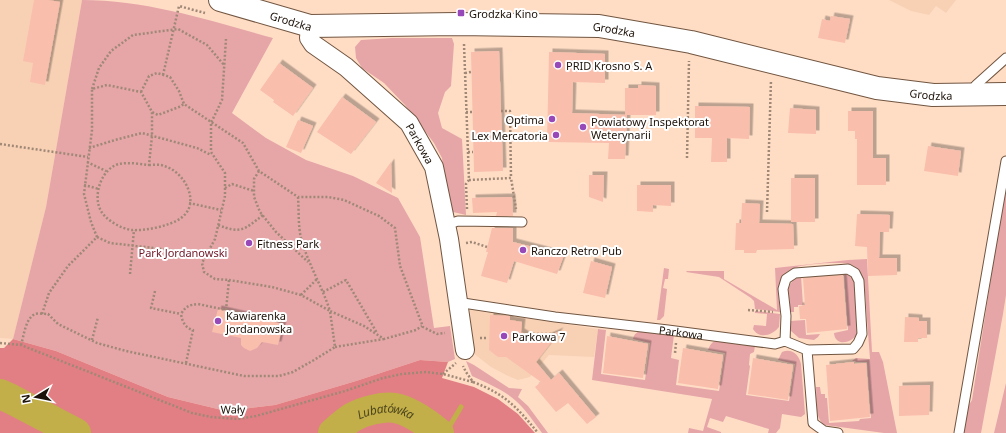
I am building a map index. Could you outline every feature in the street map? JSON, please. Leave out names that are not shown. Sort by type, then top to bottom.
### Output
[{"type":"street","name":"Grodzka","points":[[213,7],[310,26],[457,24],[599,26],[691,42],[877,88],[933,95],[1006,94]]},
{"type":"street","name":"Parkowa","points":[[310,26],[309,38],[313,44],[346,66],[409,123],[434,166],[460,304],[463,355]]},
{"type":"lane","points":[[970,95],[976,85],[1006,58]]},
{"type":"lane","points":[[959,433],[1006,161]]},
{"type":"lane","points":[[446,225],[458,221],[519,222]]},
{"type":"lane","points":[[848,269],[855,273],[859,281],[862,334],[858,343],[853,349],[807,350],[785,340],[783,289],[786,279],[795,273],[848,269]]},
{"type":"lane","name":"Parkowa","points":[[460,304],[775,344],[785,340]]},
{"type":"lane","points":[[807,350],[813,423],[824,431],[838,433]]},
{"type":"path","points":[[164,75],[179,6],[213,7]]},
{"type":"path","points":[[205,257],[171,250],[110,243],[97,237],[85,201],[84,185],[92,130],[92,89],[100,68],[111,51],[133,35],[178,30],[206,45],[224,65]]},
{"type":"path","points":[[226,39],[222,100],[211,123],[211,152],[225,173],[225,196],[215,239],[202,262],[204,272],[215,279],[272,286],[301,295],[330,311],[364,326],[384,339]]},
{"type":"path","points":[[464,42],[469,180],[466,184],[468,221]]},
{"type":"path","points":[[687,158],[691,42]]},
{"type":"path","points":[[767,212],[772,62]]},
{"type":"path","points":[[465,73],[471,72]]},
{"type":"path","points":[[141,92],[149,76],[157,73],[170,77],[179,91],[184,104],[243,143],[259,171],[298,197],[328,197],[344,200],[379,216],[395,228],[400,266],[422,326],[437,334],[448,332]]},
{"type":"path","points":[[92,89],[107,85],[141,92],[152,112],[152,136],[149,165]]},
{"type":"path","points":[[152,112],[158,115],[184,104]]},
{"type":"path","points":[[501,111],[510,111],[511,178],[519,222]]},
{"type":"path","points":[[466,112],[472,112]]},
{"type":"path","points":[[89,148],[142,133],[197,148],[213,156]]},
{"type":"path","points":[[0,144],[88,157]]},
{"type":"path","points":[[468,152],[474,152]]},
{"type":"path","points":[[88,162],[106,171]]},
{"type":"path","points":[[118,164],[149,165],[164,166],[177,173],[185,181],[190,199],[188,210],[182,218],[166,225],[149,229],[131,230],[109,221],[100,209],[97,196],[106,171],[118,164]]},
{"type":"path","points":[[259,171],[254,179],[254,197],[263,215],[276,232],[308,262]]},
{"type":"path","points":[[469,180],[511,178]]},
{"type":"path","points":[[225,188],[232,184],[254,191]]},
{"type":"path","points":[[84,185],[99,189]]},
{"type":"path","points":[[298,197],[300,236],[308,262],[323,292],[330,311],[335,347]]},
{"type":"path","points":[[189,203],[221,210]]},
{"type":"path","points":[[218,225],[232,230],[243,230],[263,215]]},
{"type":"path","points":[[130,274],[134,230]]},
{"type":"path","points":[[42,314],[49,293],[68,266],[97,237]]},
{"type":"path","points":[[301,295],[317,279]]},
{"type":"path","points":[[226,310],[229,280]]},
{"type":"path","points":[[323,292],[346,280],[378,335]]},
{"type":"path","points":[[155,291],[151,308],[181,314]]},
{"type":"path","points":[[186,363],[193,330],[183,323],[181,314],[185,307],[191,304],[198,304],[283,322]]},
{"type":"path","points":[[748,310],[785,313]]},
{"type":"path","points":[[21,346],[25,329],[30,318],[36,314],[48,314],[58,324],[92,340],[126,351],[244,376],[279,376],[293,372],[335,347],[384,339],[416,330],[422,326]]},
{"type":"path","points":[[92,340],[98,317]]},
{"type":"path","points":[[521,334],[557,334]]},
{"type":"path","name":"Wały","points":[[0,343],[21,346],[192,413],[211,417],[238,419],[256,416],[345,391],[383,378],[402,374],[426,372],[443,374],[474,382],[489,388],[506,398],[520,411],[538,433]]},
{"type":"path","points":[[443,374],[463,355]]},
{"type":"path","name":"Wały","points":[[466,372],[474,382]]},
{"type":"shaded area","points":[[0,0],[82,0],[46,207],[13,339],[0,338]]},
{"type":"shaded area","points":[[889,0],[956,0],[946,13],[936,6],[929,15],[911,11]]},
{"type":"shaded area","points":[[470,310],[598,329],[594,357],[549,355],[530,377],[518,380],[491,367],[473,353]]},
{"type":"shaded area","points":[[13,339],[56,351],[168,397],[226,411],[275,405],[420,360],[448,362],[442,378],[474,387],[498,399],[518,414],[535,433],[0,433],[0,348],[4,348]]},
{"type":"green space","name":"Park Jordanowski","points":[[82,0],[107,1],[155,8],[273,38],[232,113],[266,138],[306,160],[353,176],[398,198],[420,237],[434,328],[450,326],[455,359],[448,362],[420,360],[275,405],[226,411],[168,397],[56,351],[13,339],[46,207]]},
{"type":"green space","points":[[392,38],[452,38],[454,44],[451,86],[445,92],[438,113],[442,128],[462,139],[466,215],[453,212],[446,189],[442,158],[434,143],[405,105],[384,83],[362,68],[356,58],[355,47],[361,40]]},
{"type":"green space","points":[[1006,182],[1006,295],[1003,314],[981,433],[962,433],[967,408],[972,400]]},
{"type":"green space","points":[[867,259],[872,352],[879,352],[883,362],[897,433],[884,433],[825,425],[819,418],[816,403],[816,387],[820,387],[821,394],[825,394],[825,398],[827,398],[829,423],[859,421],[860,419],[871,418],[867,362],[852,361],[856,358],[870,359],[864,279],[854,266],[842,263],[817,264],[797,267],[788,271],[781,279],[779,288],[780,312],[755,309],[754,301],[751,298],[719,277],[686,272],[724,271],[724,279],[777,310],[775,268]]},
{"type":"green space","points":[[664,268],[669,269],[668,279],[665,279],[663,288],[667,289],[664,316],[660,320],[657,320]]},
{"type":"green space","points":[[844,273],[851,275],[854,281],[858,331],[849,341],[841,342],[835,338],[834,333],[848,330]]},
{"type":"green space","points":[[801,276],[803,305],[794,307],[794,312],[789,312],[789,286],[796,278]]},
{"type":"green space","points":[[755,311],[780,314],[779,327],[773,333],[766,335],[756,332],[753,329],[754,325],[766,326],[767,314],[755,313]]},
{"type":"green space","points":[[805,320],[806,335],[820,334],[814,340],[799,338],[791,331],[790,321]]},
{"type":"green space","points":[[598,329],[606,330],[601,374],[645,380],[650,343],[633,339],[635,334],[643,331],[674,335],[671,358],[679,360],[676,385],[719,391],[725,353],[708,350],[711,344],[717,341],[755,346],[754,352],[750,354],[746,395],[789,401],[795,364],[778,360],[782,352],[792,352],[797,355],[801,364],[805,414],[801,417],[782,414],[780,428],[776,433],[768,433],[769,429],[726,416],[723,422],[710,418],[707,427],[721,433],[688,433],[689,428],[703,431],[712,399],[592,380]]},
{"type":"green space","points":[[466,361],[509,388],[522,389],[518,397],[528,406],[548,433],[542,433],[523,408],[506,393],[472,376]]},
{"type":"green space","points":[[1006,383],[1006,433],[994,433]]},
{"type":"building","points":[[34,0],[60,2],[45,85],[30,82],[33,63],[23,61]]},
{"type":"building","points":[[831,16],[850,19],[845,43],[818,38],[822,19],[830,21]]},
{"type":"building","points":[[499,51],[503,171],[474,172],[471,52]]},
{"type":"building","points":[[549,52],[605,54],[605,83],[573,82],[572,113],[627,115],[625,159],[608,159],[609,143],[547,142]]},
{"type":"building","points":[[279,63],[313,88],[293,116],[273,102],[274,100],[260,90]]},
{"type":"building","points":[[638,85],[656,86],[656,115],[625,115],[625,88],[638,88]]},
{"type":"building","points":[[342,97],[376,122],[351,154],[317,132]]},
{"type":"building","points":[[695,106],[750,107],[749,139],[727,138],[727,162],[711,162],[712,138],[695,138]]},
{"type":"building","points":[[790,108],[816,110],[816,134],[788,133]]},
{"type":"building","points":[[848,111],[873,111],[873,158],[886,158],[886,185],[857,185],[857,139],[855,139],[855,131],[848,131]]},
{"type":"building","points":[[298,120],[313,126],[301,153],[286,147]]},
{"type":"building","points":[[928,146],[961,151],[958,176],[924,171]]},
{"type":"building","points":[[391,162],[392,193],[376,183]]},
{"type":"building","points":[[589,175],[604,175],[603,202],[589,197]]},
{"type":"building","points":[[791,178],[815,178],[815,222],[791,222]]},
{"type":"building","points":[[637,185],[671,185],[671,206],[653,205],[653,212],[637,211]]},
{"type":"building","points":[[512,197],[513,216],[496,216],[497,212],[473,213],[472,198]]},
{"type":"building","points":[[742,203],[760,204],[759,223],[793,224],[794,249],[757,250],[756,253],[744,253],[744,250],[735,250],[736,223],[741,223]]},
{"type":"building","points":[[857,214],[890,215],[889,232],[880,232],[879,258],[897,258],[897,275],[868,276],[867,247],[855,246]]},
{"type":"building","points":[[492,228],[513,228],[513,242],[564,255],[557,274],[514,261],[507,283],[481,276],[488,252],[486,252]]},
{"type":"building","points":[[591,261],[612,267],[605,298],[583,293]]},
{"type":"building","points":[[843,275],[847,329],[807,333],[806,319],[800,319],[799,306],[805,305],[803,278]]},
{"type":"building","points":[[218,309],[283,324],[278,345],[262,342],[257,348],[250,351],[241,345],[241,338],[212,332]]},
{"type":"building","points":[[490,315],[510,316],[510,320],[522,322],[521,332],[537,341],[560,331],[536,362],[551,380],[559,373],[596,417],[587,424],[568,403],[556,412],[535,387],[541,382],[506,357],[498,357],[489,350]]},
{"type":"building","points":[[905,317],[919,318],[919,321],[927,321],[927,338],[918,338],[918,342],[904,342]]},
{"type":"building","points":[[607,336],[648,344],[643,378],[603,373]]},
{"type":"building","points":[[683,348],[723,355],[718,389],[678,383]]},
{"type":"building","points":[[753,358],[793,365],[788,400],[748,394]]},
{"type":"building","points":[[854,362],[854,364],[866,363],[870,417],[830,421],[826,365]]},
{"type":"building","points":[[930,385],[929,415],[899,416],[899,386]]},
{"type":"waterway","name":"Lubatówka","points":[[0,394],[76,433]]},
{"type":"waterway","points":[[442,433],[449,427],[461,407]]},
{"type":"waterway","name":"Lubatówka","points":[[333,433],[348,420],[357,415],[368,411],[385,408],[395,408],[413,415],[424,421],[439,433]]},
{"type":"place","name":"Grodzka Kino","points":[[461,13]]},
{"type":"place","name":"PRID Krosno S. A","points":[[558,65]]},
{"type":"place","name":"Optima","points":[[552,119]]},
{"type":"place","name":"Powiatowy Inspektorat Weterynarii","points":[[583,127]]},
{"type":"place","name":"Lex Mercatoria","points":[[556,135]]},
{"type":"place","name":"Fitness Park","points":[[249,243]]},
{"type":"place","name":"Ranczo Retro Pub","points":[[523,250]]},
{"type":"place","name":"Kawiarenka Jordanowska","points":[[218,321]]},
{"type":"place","name":"Parkowa 7","points":[[504,336]]}]
